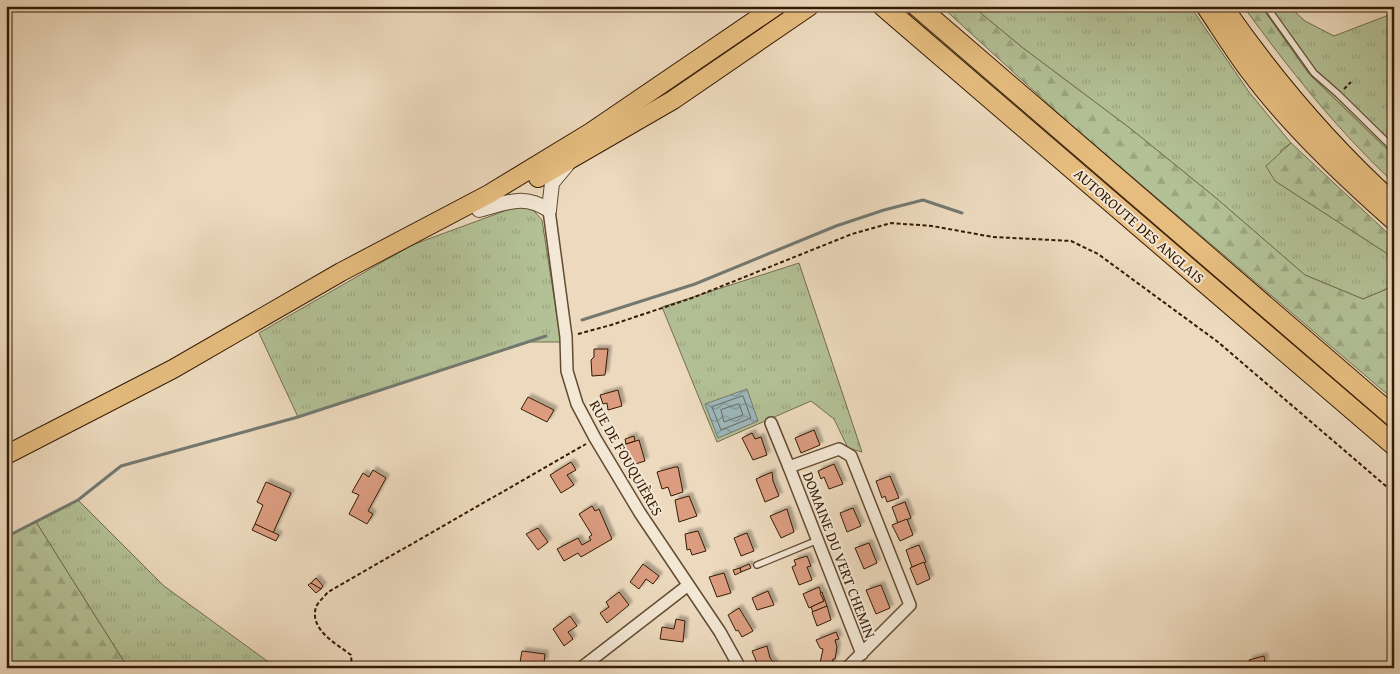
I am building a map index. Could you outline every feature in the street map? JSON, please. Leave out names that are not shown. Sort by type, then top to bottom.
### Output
[{"type":"highway","name":"AUTOROUTE DES ANGLAIS","points":[[883,6],[1394,445]]},
{"type":"highway","name":"AUTOROUTE DES ANGLAIS","points":[[917,6],[1394,417]]},
{"type":"main road","points":[[6,455],[173,369],[341,272],[489,194],[689,66],[776,6]]},
{"type":"main road","points":[[257,322],[348,279],[578,155],[673,100],[810,6]]},
{"type":"main road","points":[[1205,6],[1251,73],[1280,107],[1368,198],[1394,221]]},
{"type":"main road","points":[[1223,6],[1274,76],[1320,131],[1394,202]]},
{"type":"street","points":[[479,210],[523,200],[536,202],[548,210],[552,183],[578,155]]},
{"type":"street","name":"RUE DE FOUQUIÈRES","points":[[548,210],[566,337],[567,370],[577,404],[595,438],[687,586],[720,632],[740,668]]},
{"type":"street","name":"DOMAINE DU VERT CHEMIN","points":[[771,423],[862,654]]},
{"type":"street","name":"DOMAINE DU VERT CHEMIN","points":[[789,468],[838,449],[851,456],[910,605],[847,668]]},
{"type":"street","points":[[581,668],[687,586]]},
{"type":"lane","points":[[1266,6],[1314,74],[1338,94],[1394,149]]},
{"type":"lane","points":[[756,565],[818,540]]},
{"type":"path","points":[[566,337],[610,326],[692,298],[852,234],[891,223],[932,226],[993,237],[1071,241],[1098,254],[1218,342],[1394,493]]},
{"type":"path","points":[[352,668],[352,655],[324,636],[316,620],[316,606],[333,587],[512,488],[595,438]]},
{"type":"green space","points":[[941,6],[972,6],[1023,48],[1131,129],[1216,198],[1305,275],[1363,299],[1387,289],[1394,280],[1394,400],[1069,123]]},
{"type":"green space","points":[[972,6],[1190,6],[1249,92],[1291,143],[1281,150],[1275,181],[1394,258],[1392,282],[1380,292],[1363,299],[1305,275],[1216,198],[1131,129],[1023,48]]},
{"type":"green space","points":[[1243,6],[1261,6],[1309,74],[1394,156],[1394,183],[1353,142],[1314,98]]},
{"type":"green space","points":[[1261,6],[1288,6],[1305,21],[1334,36],[1394,13],[1394,156],[1309,74]]},
{"type":"green space","points":[[1291,143],[1394,239],[1394,258],[1275,181],[1266,166]]},
{"type":"green space","points":[[518,206],[533,210],[542,220],[561,342],[530,342],[298,417],[259,333],[412,245]]},
{"type":"green space","points":[[799,263],[862,452],[848,448],[834,419],[811,401],[717,442],[662,307]]},
{"type":"green space","points":[[78,500],[164,586],[274,666],[272,668],[128,668],[36,522]]},
{"type":"green space","points":[[36,522],[128,668],[6,668],[6,537]]},
{"type":"water","points":[[747,389],[758,421],[718,438],[705,404]]},
{"type":"building","points":[[594,349],[608,349],[605,375],[592,376],[591,360],[594,357]]},
{"type":"building","points":[[618,390],[622,406],[608,410],[607,403],[603,404],[600,395]]},
{"type":"building","points":[[528,397],[554,410],[547,422],[521,409]]},
{"type":"building","points":[[814,430],[820,445],[801,453],[795,438]]},
{"type":"building","points":[[752,433],[755,439],[761,437],[767,455],[753,460],[742,438]]},
{"type":"building","points":[[634,436],[635,441],[626,444],[625,439]]},
{"type":"building","points":[[639,440],[645,461],[632,465],[623,445]]},
{"type":"building","points":[[571,462],[576,470],[567,475],[574,485],[561,493],[550,475]]},
{"type":"building","points":[[834,464],[843,484],[829,489],[824,477],[821,479],[818,471]]},
{"type":"building","points":[[678,467],[683,492],[671,496],[668,487],[662,489],[657,472]]},
{"type":"building","points":[[373,470],[386,478],[368,511],[373,514],[367,524],[349,514],[359,495],[352,492],[363,473],[369,477]]},
{"type":"building","points":[[772,472],[773,481],[779,496],[765,502],[756,479]]},
{"type":"building","points":[[890,476],[899,498],[887,502],[885,496],[882,498],[876,481]]},
{"type":"building","points":[[266,482],[291,493],[273,533],[255,524],[263,505],[257,502]]},
{"type":"building","points":[[689,496],[697,516],[679,522],[675,500]]},
{"type":"building","points":[[905,502],[911,518],[898,523],[892,507]]},
{"type":"building","points":[[592,506],[595,511],[599,509],[612,539],[581,557],[578,553],[564,561],[557,549],[578,538],[582,545],[591,540],[589,537],[592,535],[579,514]]},
{"type":"building","points":[[853,508],[861,526],[847,532],[840,513]]},
{"type":"building","points":[[787,509],[794,532],[781,538],[770,516]]},
{"type":"building","points":[[907,519],[913,535],[900,541],[892,525]]},
{"type":"building","points":[[255,524],[279,535],[276,541],[252,530]]},
{"type":"building","points":[[538,528],[548,542],[538,550],[526,534]]},
{"type":"building","points":[[698,531],[706,551],[692,555],[690,549],[687,550],[685,534]]},
{"type":"building","points":[[747,533],[754,551],[741,556],[734,538]]},
{"type":"building","points":[[869,543],[877,563],[864,569],[855,548]]},
{"type":"building","points":[[919,545],[926,562],[912,567],[906,550]]},
{"type":"building","points":[[807,556],[811,566],[807,567],[812,580],[799,585],[792,567],[796,565],[794,560]]},
{"type":"building","points":[[924,562],[930,579],[917,585],[910,568]]},
{"type":"building","points":[[643,564],[659,576],[653,584],[646,579],[639,589],[630,582]]},
{"type":"building","points":[[749,564],[751,568],[741,572],[740,568]]},
{"type":"building","points":[[740,568],[741,572],[735,575],[733,570]]},
{"type":"building","points":[[724,573],[731,593],[717,597],[709,577]]},
{"type":"building","points":[[316,578],[323,586],[321,589],[311,583]]},
{"type":"building","points":[[311,583],[321,589],[316,593],[308,585]]},
{"type":"building","points":[[881,585],[890,608],[876,614],[866,590]]},
{"type":"building","points":[[819,587],[824,601],[809,608],[803,594]]},
{"type":"building","points":[[768,591],[774,605],[757,610],[752,598]]},
{"type":"building","points":[[619,592],[629,605],[607,623],[600,613],[609,607],[606,602]]},
{"type":"building","points":[[822,592],[827,606],[813,612],[811,607],[824,601],[820,593]]},
{"type":"building","points":[[827,606],[831,620],[817,626],[812,612]]},
{"type":"building","points":[[739,608],[753,631],[742,637],[738,630],[736,631],[728,615]]},
{"type":"building","points":[[570,616],[577,626],[568,632],[573,639],[564,646],[553,629]]},
{"type":"building","points":[[676,619],[685,621],[683,642],[660,639],[662,627],[674,629]]},
{"type":"building","points":[[836,632],[839,639],[835,640],[837,647],[835,659],[833,659],[831,666],[820,663],[823,649],[820,648],[816,640]]},
{"type":"building","points":[[767,646],[770,658],[775,664],[771,668],[759,668],[752,651]]},
{"type":"building","points":[[522,651],[545,654],[544,663],[533,662],[532,668],[519,668]]},
{"type":"building","points":[[1264,656],[1265,663],[1250,666],[1249,660]]},
{"type":"waterway","points":[[582,320],[695,284],[836,226],[884,210],[923,200],[962,213]]},
{"type":"waterway","points":[[6,537],[78,500],[121,466],[298,417],[546,336]]}]
